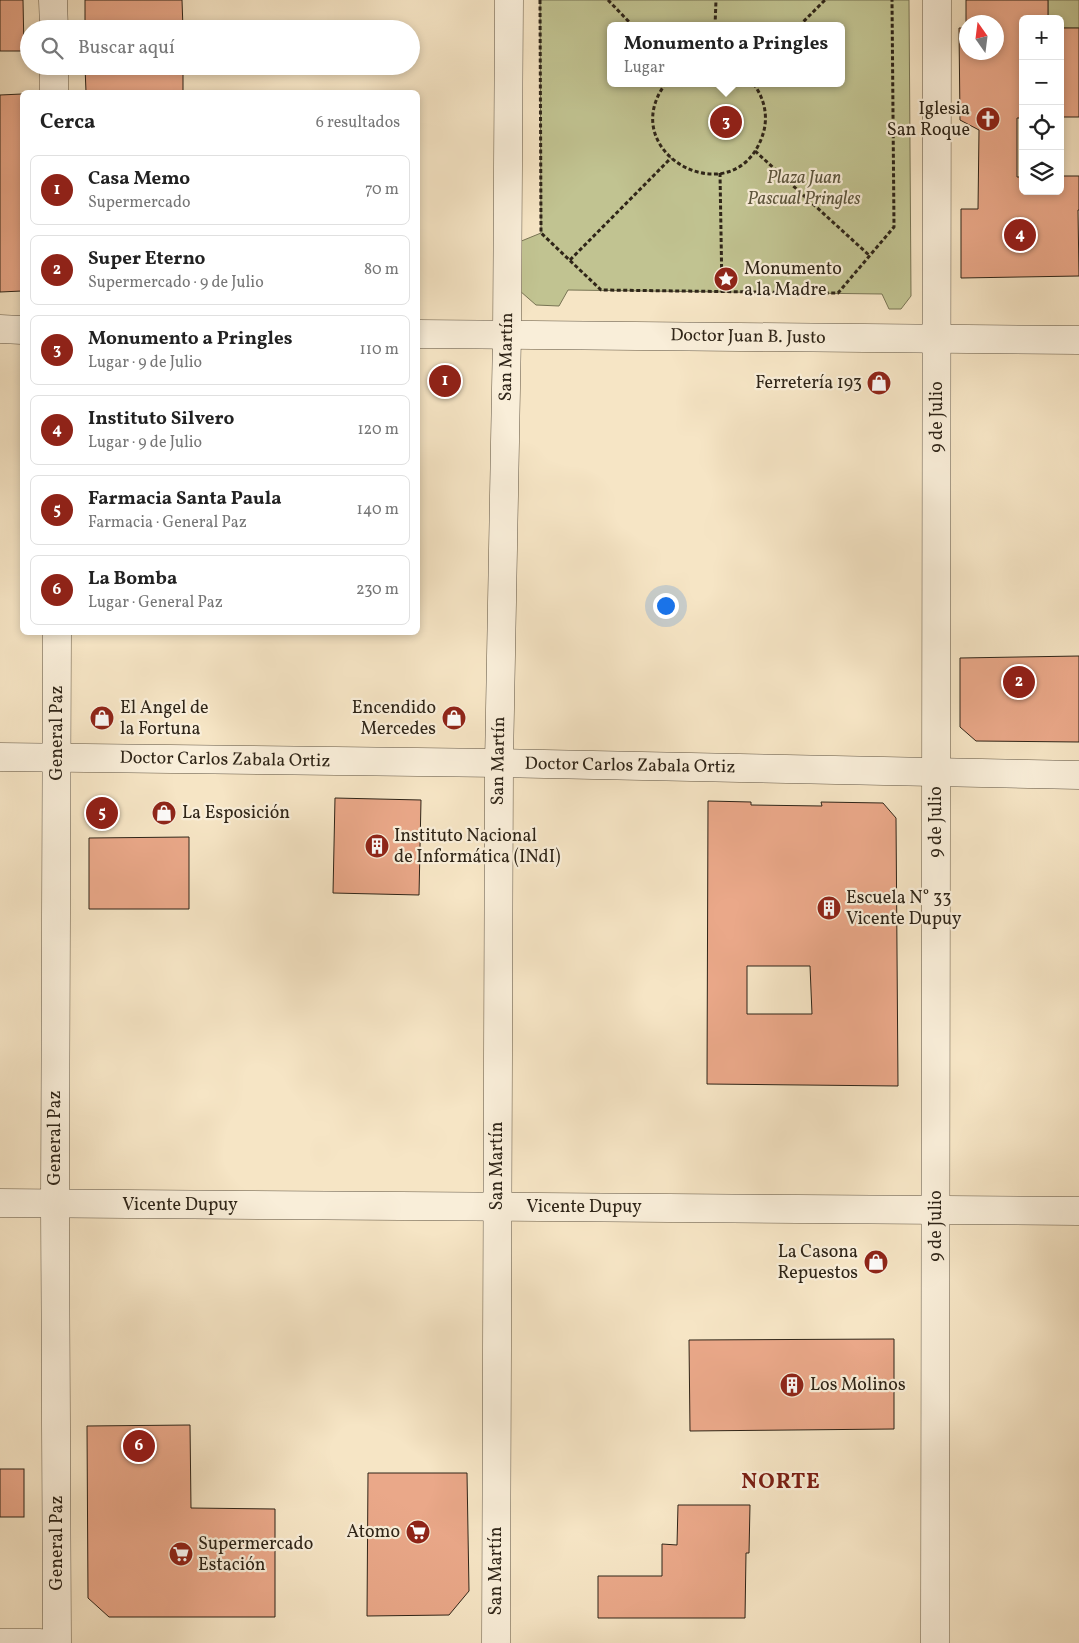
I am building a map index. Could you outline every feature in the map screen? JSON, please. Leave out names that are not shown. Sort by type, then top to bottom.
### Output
[{"type":"street","points":[[53,0],[54,20]]},
{"type":"street","name":"San Martín","points":[[496,1643],[499,763],[507,335],[509,0]]},
{"type":"street","name":"9 de Julio","points":[[935,1643],[937,0]]},
{"type":"street","points":[[54,75],[54,90]]},
{"type":"street","points":[[0,329],[20,330]]},
{"type":"street","name":"Doctor Juan B. Justo","points":[[420,334],[1079,340]]},
{"type":"street","name":"General Paz","points":[[57,635],[55,1204],[57,1643]]},
{"type":"street","name":"Doctor Carlos Zabala Ortiz","points":[[0,757],[499,763],[1079,775]]},
{"type":"street","name":"Vicente Dupuy","points":[[0,1203],[1079,1211]]},
{"type":"street","points":[[0,1642],[40,1643]]},
{"type":"path","points":[[540,0],[541,233],[601,290],[838,294],[894,227],[892,0]]},
{"type":"path","points":[[608,0],[629,22]]},
{"type":"path","points":[[715,22],[716,0]]},
{"type":"path","points":[[803,22],[825,0]]},
{"type":"path","points":[[664,87],[656,101],[653,119],[656,137],[665,153],[679,166],[696,173],[720,173],[732,170],[748,160],[755,152],[766,128],[766,110],[756,87]]},
{"type":"path","points":[[755,152],[870,256]]},
{"type":"path","points":[[570,260],[671,158]]},
{"type":"path","points":[[720,173],[722,292]]},
{"type":"green space","name":"Plaza Juan Pascual Pringles","points":[[540,0],[909,0],[911,296],[901,309],[889,309],[882,294],[568,290],[559,306],[536,305],[520,291],[519,242],[541,233]]},
{"type":"green space","points":[[1048,0],[1079,0],[1079,28],[1064,28],[1064,15],[1048,15]]},
{"type":"building","points":[[0,0],[23,0],[23,20],[20,20],[20,51],[0,51]]},
{"type":"building","points":[[85,0],[182,0],[183,20],[85,20]]},
{"type":"building","points":[[966,0],[1048,0],[1048,15],[1019,15],[1017,177],[1019,177],[1019,195],[1064,195],[1064,176],[1079,176],[1079,276],[961,278],[961,209],[978,209],[979,130],[960,120],[959,60],[1004,60],[1004,15],[966,15]]},
{"type":"building","points":[[1064,28],[1079,28],[1079,117],[1064,117]]},
{"type":"building","points":[[85,75],[183,75],[183,90],[86,90]]},
{"type":"building","points":[[20,94],[20,291],[0,292],[0,95]]},
{"type":"building","points":[[1079,656],[1079,742],[976,741],[960,727],[960,658]]},
{"type":"building","name":"Instituto Nacional de Informática (INdI)","points":[[335,798],[421,800],[419,895],[333,893]]},
{"type":"building","name":"Escuela N° 33 Vicente Dupuy","points":[[708,801],[751,802],[751,805],[822,806],[821,802],[883,803],[896,818],[898,1086],[707,1084]],"holes":[[[747,966],[810,966],[812,1014],[747,1014]]]},
{"type":"building","points":[[189,837],[189,909],[89,909],[89,838]]},
{"type":"building","name":"Los Molinos","points":[[894,1339],[894,1429],[690,1431],[689,1340]]},
{"type":"building","name":"Supermercado Estación","points":[[190,1425],[191,1508],[275,1509],[275,1617],[109,1617],[88,1598],[87,1426]]},
{"type":"building","points":[[0,1469],[24,1469],[24,1517],[0,1517]]},
{"type":"building","name":"Atomo","points":[[368,1473],[467,1473],[469,1591],[449,1615],[367,1616]]},
{"type":"building","points":[[678,1505],[750,1505],[749,1553],[746,1553],[745,1618],[598,1618],[598,1576],[662,1576],[662,1544],[677,1545]]},
{"type":"place","name":"Iglesia San Roque","points":[[988,119]]},
{"type":"place","name":"Monumento a Pringles","points":[[726,122]]},
{"type":"place","name":"Instituto Silvero","points":[[1020,235]]},
{"type":"place","name":"Monumento a la Madre","points":[[726,279]]},
{"type":"place","name":"Casa Memo","points":[[445,381]]},
{"type":"place","name":"Ferretería 193","points":[[879,383]]},
{"type":"place","name":"Super Eterno","points":[[1019,682]]},
{"type":"place","name":"El Angel de la Fortuna","points":[[102,718]]},
{"type":"place","name":"Encendido Mercedes","points":[[454,718]]},
{"type":"place","name":"Farmacia Santa Paula","points":[[102,813]]},
{"type":"place","name":"La Esposición","points":[[164,813]]},
{"type":"place","name":"Instituto Nacional de Informática (INdI)","points":[[377,846]]},
{"type":"place","name":"Escuela N° 33 Vicente Dupuy","points":[[829,908]]},
{"type":"place","name":"La Casona Repuestos","points":[[876,1262]]},
{"type":"place","name":"Los Molinos","points":[[792,1385]]},
{"type":"place","name":"La Bomba","points":[[139,1446]]},
{"type":"place","name":"Atomo","points":[[418,1532]]},
{"type":"place","name":"Supermercado Estación","points":[[181,1554]]},
{"type":"district","name":"NORTE","points":[[781,1482]]}]
